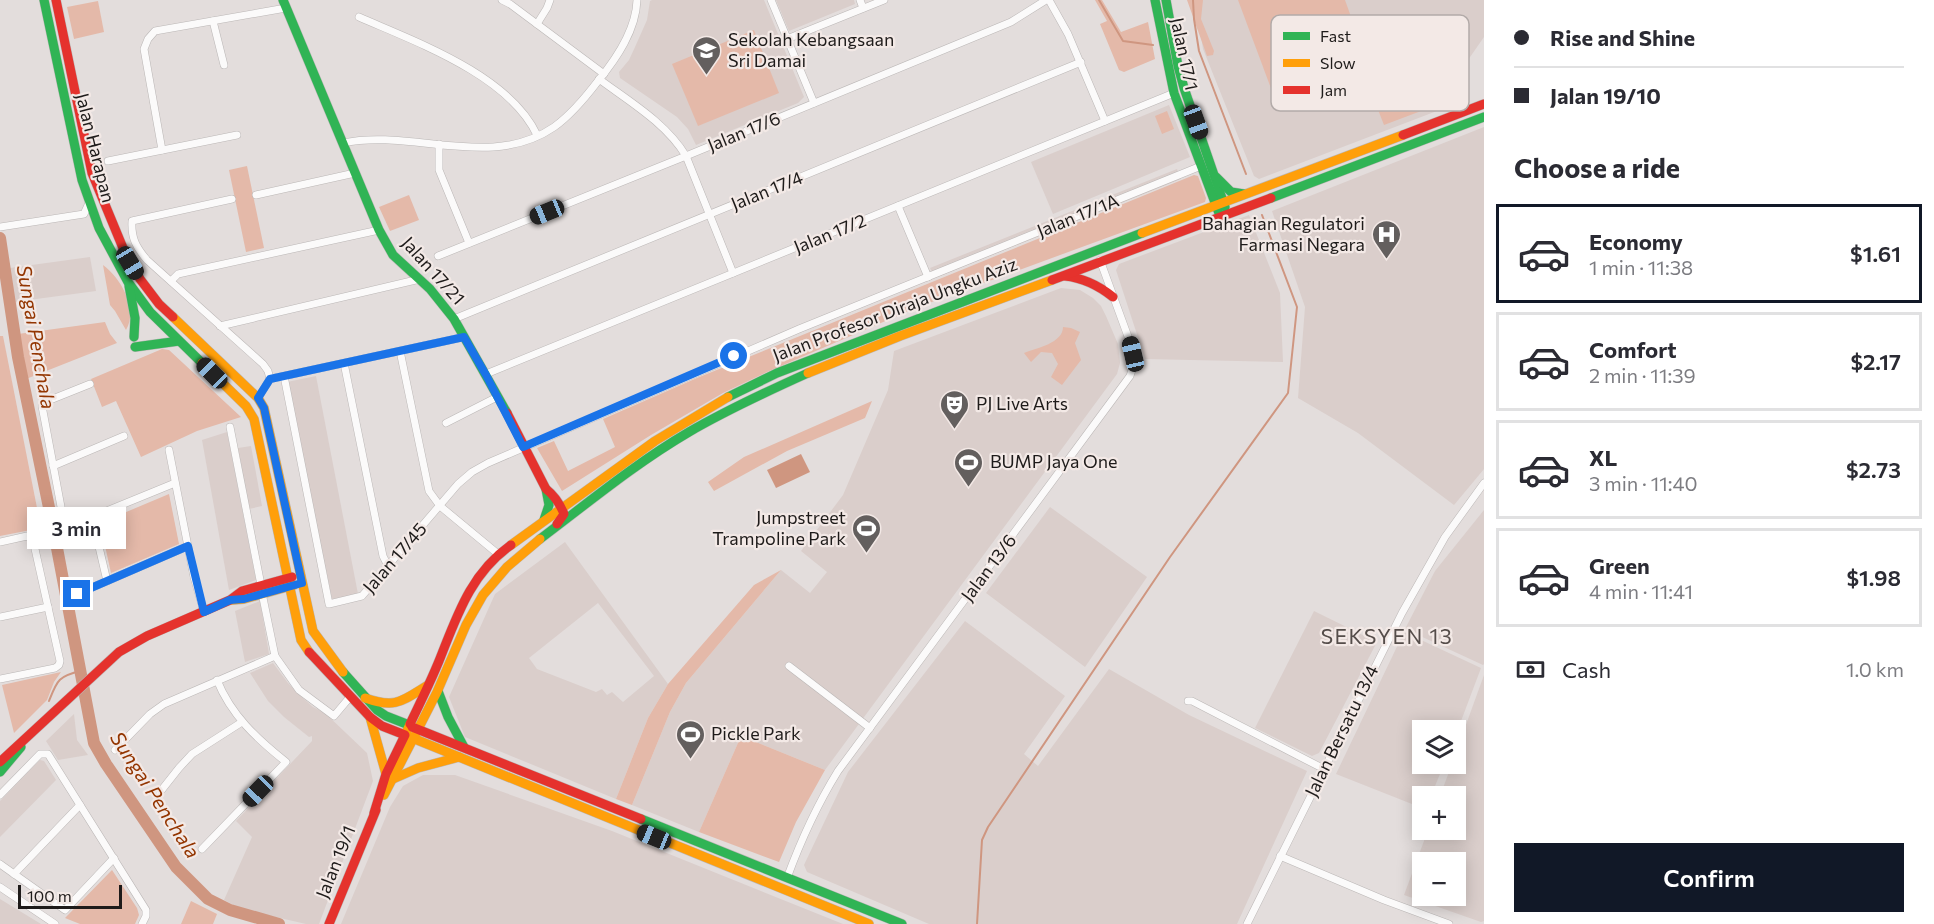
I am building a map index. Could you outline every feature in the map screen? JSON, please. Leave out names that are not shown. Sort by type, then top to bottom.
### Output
[{"type":"main road","name":"Jalan Harapan","points":[[44,0],[89,203],[112,255],[150,312],[246,406],[254,419],[301,640],[308,651],[350,697],[382,726],[869,924]]},
{"type":"main road","name":"Jalan Harapan","points":[[56,0],[92,173],[130,263],[159,304],[258,398],[264,408],[313,631],[319,642],[365,698],[386,716],[902,924]]},
{"type":"main road","name":"Jalan 17/1","points":[[1155,0],[1174,93],[1201,166],[1224,215]]},
{"type":"main road","name":"Jalan 17/1","points":[[1166,0],[1178,66],[1216,177],[1220,204]]},
{"type":"main road","name":"Jalan 17/21","points":[[285,4],[379,230],[393,255],[420,279],[454,319],[546,489],[553,494],[562,508]]},
{"type":"main road","name":"Jalan Profesor Diraja Ungku Aziz","points":[[1469,110],[1484,104]]},
{"type":"main road","name":"Jalan Profesor Diraja Ungku Aziz","points":[[414,727],[465,597],[498,554],[655,441],[724,399],[842,347],[1465,111]]},
{"type":"main road","name":"Jalan Profesor Diraja Ungku Aziz","points":[[414,727],[438,691],[479,599],[499,573],[510,562],[661,449],[751,399],[878,346],[1484,117]]},
{"type":"main road","points":[[1216,177],[1226,190],[1237,195],[1248,193]]},
{"type":"main road","points":[[1063,276],[1084,278],[1100,286],[1113,297]]},
{"type":"main road","points":[[128,282],[135,318],[134,342],[179,341]]},
{"type":"main road","points":[[544,520],[549,505],[546,489]]},
{"type":"main road","points":[[554,529],[564,514],[562,508]]},
{"type":"main road","points":[[0,762],[119,652],[147,636],[230,600],[244,599],[262,589],[301,579]]},
{"type":"main road","points":[[365,698],[383,704],[389,703],[429,685]]},
{"type":"main road","points":[[438,691],[448,717],[464,747]]},
{"type":"main road","points":[[370,717],[389,777],[459,757]]},
{"type":"main road","name":"Jalan 19/1","points":[[329,922],[389,777],[414,727]]},
{"type":"main road","points":[[0,772],[31,733]]},
{"type":"street","points":[[502,0],[537,24],[676,140],[686,156],[734,273]]},
{"type":"street","points":[[537,24],[548,8],[550,0]]},
{"type":"street","points":[[343,143],[383,139],[500,148],[525,141],[552,129],[602,77],[622,47],[637,11],[637,0]]},
{"type":"street","points":[[771,0],[814,103]]},
{"type":"street","points":[[860,0],[863,8]]},
{"type":"street","points":[[787,39],[884,0]]},
{"type":"street","points":[[1048,0],[1068,34],[1105,121]]},
{"type":"street","name":"Jalan 17/6","points":[[438,256],[1011,22],[1048,0]]},
{"type":"street","points":[[162,150],[144,49],[147,39],[155,31],[213,21],[285,4]]},
{"type":"street","points":[[358,17],[457,62],[482,78],[524,113],[537,135]]},
{"type":"street","points":[[213,21],[224,65]]},
{"type":"street","name":"Jalan 17/4","points":[[454,319],[1081,62]]},
{"type":"street","name":"Jalan 17/2","points":[[486,375],[1174,93]]},
{"type":"street","points":[[108,160],[237,135]]},
{"type":"street","points":[[439,144],[439,170],[470,243]]},
{"type":"street","name":"Jalan 17/1A","points":[[523,447],[734,356],[1201,166]]},
{"type":"street","points":[[256,195],[355,173]]},
{"type":"street","points":[[232,199],[132,221],[132,235],[137,249],[263,364],[270,379]]},
{"type":"street","points":[[2,227],[84,214],[89,203]]},
{"type":"street","points":[[898,206],[928,277]]},
{"type":"street","points":[[171,281],[178,274],[379,230]]},
{"type":"street","name":"Jalan 13/6","points":[[787,878],[805,831],[838,771],[1131,376],[1134,364],[1130,342],[1096,250]]},
{"type":"street","points":[[220,326],[420,279]]},
{"type":"street","points":[[258,398],[270,379],[464,337]]},
{"type":"street","points":[[400,351],[429,491],[440,506],[498,554]]},
{"type":"street","points":[[344,363],[383,556],[388,566]]},
{"type":"street","name":"Jalan 17/45","points":[[284,376],[329,604],[362,596],[458,484],[472,472],[523,447]]},
{"type":"street","points":[[90,384],[45,402],[42,406],[65,528],[175,483]]},
{"type":"street","points":[[446,423],[497,397]]},
{"type":"street","points":[[230,427],[274,656],[298,690],[334,716],[350,697]]},
{"type":"street","points":[[53,466],[124,436]]},
{"type":"street","points":[[169,450],[204,612]]},
{"type":"street","name":"Jalan Bersatu 13/4","points":[[1247,924],[1422,574],[1450,529],[1484,483]]},
{"type":"street","points":[[92,517],[107,581]]},
{"type":"street","points":[[0,542],[31,537],[60,661],[55,668],[0,679]]},
{"type":"street","points":[[77,594],[188,546]]},
{"type":"street","points":[[0,617],[48,607]]},
{"type":"street","points":[[115,750],[150,714],[164,704],[274,656]]},
{"type":"street","points":[[789,666],[870,728]]},
{"type":"street","points":[[202,849],[286,762],[242,722],[227,700],[218,680]]},
{"type":"street","points":[[1188,701],[1324,769]]},
{"type":"street","points":[[160,792],[192,754],[242,722]]},
{"type":"street","points":[[0,795],[40,754],[48,754],[146,910],[142,924]]},
{"type":"street","points":[[14,874],[80,805]]},
{"type":"street","points":[[1280,856],[1384,900],[1449,924]]},
{"type":"street","points":[[0,864],[65,910],[114,858]]},
{"type":"street","points":[[0,887],[55,924]]},
{"type":"shaded area","name":"Sekolah Kebangsaan Sri Damai","points":[[652,0],[764,0],[804,97],[798,103],[696,145],[688,129],[677,117],[620,78],[619,72],[629,60],[635,47],[647,20]]},
{"type":"shaded area","points":[[776,0],[854,0],[855,4],[789,31]]},
{"type":"shaded area","points":[[1095,0],[1102,0],[1121,32],[1148,22],[1155,59],[1124,72],[1119,70],[1100,24],[1107,21]]},
{"type":"shaded area","points":[[1187,0],[1203,0],[1201,19],[1214,51],[1213,55],[1207,56]]},
{"type":"shaded area","points":[[1199,0],[1484,0],[1484,37],[1469,59],[1469,15],[1271,15],[1271,111],[1437,111],[1259,179],[1254,176],[1203,49],[1198,18]]},
{"type":"shaded area","points":[[1238,0],[1345,0],[1350,15],[1271,15],[1271,88]]},
{"type":"shaded area","points":[[98,1],[104,32],[74,39],[67,7]]},
{"type":"shaded area","points":[[754,30],[779,93],[698,126],[672,64]]},
{"type":"shaded area","points":[[1169,105],[1190,157],[1053,214],[1031,162]]},
{"type":"shaded area","points":[[1167,111],[1174,129],[1162,134],[1155,116]]},
{"type":"shaded area","points":[[1379,111],[1421,111],[1384,125]]},
{"type":"shaded area","name":"Bahagian Regulatori Farmasi Negara","points":[[1484,127],[1484,469],[1454,505],[1358,433],[1298,398],[1305,307],[1272,211]]},
{"type":"shaded area","points":[[247,166],[264,248],[246,252],[229,170]]},
{"type":"shaded area","points":[[1177,169],[1181,179],[935,278],[930,268]]},
{"type":"shaded area","points":[[1194,175],[1198,176],[1206,198],[1205,202],[918,307],[767,372],[723,393],[562,491],[537,448],[554,441],[568,471],[615,447],[603,419],[697,378]]},
{"type":"shaded area","points":[[409,195],[419,220],[390,231],[379,207]]},
{"type":"shaded area","points":[[1249,215],[1280,293],[1283,362],[1145,359],[1116,270],[1119,264]]},
{"type":"shaded area","points":[[90,257],[96,291],[14,302],[10,268]]},
{"type":"shaded area","points":[[103,265],[116,277],[126,294],[130,313],[126,330],[110,305]]},
{"type":"shaded area","points":[[1061,288],[1080,290],[1101,306],[1118,344],[1120,363],[1117,374],[825,770],[741,736],[699,832],[632,805],[670,712],[686,683],[781,570],[810,593],[827,572],[801,551],[843,495],[888,390],[894,351]]},
{"type":"shaded area","points":[[105,322],[117,343],[26,379],[18,334]]},
{"type":"shaded area","points":[[1063,327],[1080,332],[1075,343],[1081,360],[1062,385],[1051,377],[1058,364],[1052,353],[1041,352],[1031,362],[1024,353],[1054,341],[1062,333]]},
{"type":"shaded area","points":[[0,336],[3,336],[41,528],[0,536]]},
{"type":"shaded area","points":[[162,349],[169,350],[241,417],[197,431],[141,457],[116,401],[102,407],[91,379]]},
{"type":"shaded area","points":[[316,376],[358,594],[332,599],[287,382]]},
{"type":"shaded area","points":[[872,401],[865,418],[787,451],[714,491],[708,482],[744,457]]},
{"type":"shaded area","points":[[227,432],[256,580],[229,590],[202,440]]},
{"type":"shaded area","points":[[251,446],[262,506],[249,509],[238,448]]},
{"type":"shaded area","points":[[801,454],[810,472],[776,488],[767,470]]},
{"type":"shaded area","points":[[169,494],[179,544],[111,573],[100,523]]},
{"type":"shaded area","points":[[1050,507],[1147,577],[1085,667],[986,593]]},
{"type":"shaded area","points":[[1484,510],[1483,665],[1405,629],[1435,571]]},
{"type":"shaded area","points":[[565,542],[668,684],[648,718],[616,799],[465,737],[449,697],[495,594]],"holes":[[[598,603],[654,676],[623,702],[612,692],[607,695],[602,689],[596,692],[537,669],[529,658]]]},
{"type":"shaded area","points":[[781,570],[686,683],[670,712],[632,805],[616,799],[648,718],[668,684],[754,585]]},
{"type":"shaded area","points":[[260,601],[269,654],[245,662],[235,611]]},
{"type":"shaded area","points":[[1314,611],[1377,642],[1319,753],[1312,756],[1255,728]]},
{"type":"shaded area","points":[[965,621],[1065,696],[1024,754],[1038,766],[1109,669],[1189,715],[1307,771],[1237,924],[929,924],[807,872],[804,865],[848,772]]},
{"type":"shaded area","points":[[1404,632],[1481,668],[1461,720],[1412,720],[1412,774],[1440,774],[1435,786],[1412,786],[1412,804],[1336,774]]},
{"type":"shaded area","points":[[273,663],[304,699],[325,713],[367,753],[373,781],[319,924],[306,924],[241,909],[224,900],[252,837],[236,821],[312,741],[312,736],[309,737],[268,701],[250,673]]},
{"type":"shaded area","points":[[61,672],[47,700],[14,733],[2,685]]},
{"type":"shaded area","points":[[1484,675],[1484,921],[1481,922],[1435,906],[1466,906],[1466,852],[1420,852],[1424,840],[1466,840],[1466,786],[1444,786],[1448,774],[1466,774],[1466,725]]},
{"type":"shaded area","points":[[74,714],[77,740],[88,755],[58,760],[46,741]]},
{"type":"shaded area","points":[[741,736],[825,770],[796,822],[779,862],[699,832]]},
{"type":"shaded area","points":[[40,760],[44,761],[56,780],[0,837],[0,801]]},
{"type":"shaded area","points":[[423,775],[455,775],[612,831],[843,924],[341,924],[390,807],[403,786]]},
{"type":"shaded area","points":[[112,870],[137,908],[139,915],[135,924],[80,924],[65,918]]},
{"type":"shaded area","points":[[1412,873],[1412,898],[1404,895]]},
{"type":"shaded area","points":[[0,899],[41,924],[0,924]]},
{"type":"shaded area","points":[[191,901],[217,914],[213,924],[181,924]]},
{"type":"waterway","points":[[1099,0],[1123,41],[1153,45]]},
{"type":"waterway","points":[[1193,0],[1199,51],[1246,174]]},
{"type":"waterway","points":[[977,924],[982,840],[988,827],[1170,557],[1288,393],[1297,307],[1262,215]]},
{"type":"waterway","name":"Sungai Penchala","points":[[0,238],[18,357],[94,743],[176,867],[208,899],[230,910],[279,924]]},
{"type":"waterway","points":[[49,701],[59,680],[81,671]]},
{"type":"traffic: fast","points":[[44,0],[82,180],[99,228],[128,282],[150,312],[202,363]]},
{"type":"traffic: fast","points":[[283,0],[379,230],[393,255],[430,289],[454,319],[507,413]]},
{"type":"traffic: fast","points":[[1155,0],[1174,93],[1220,216]]},
{"type":"traffic: fast","points":[[1166,0],[1184,88],[1225,207]]},
{"type":"traffic: fast","points":[[1271,198],[1484,117]]},
{"type":"traffic: fast","points":[[1216,177],[1231,192],[1244,194]]},
{"type":"traffic: fast","points":[[728,397],[777,373],[1142,233]]},
{"type":"traffic: fast","points":[[129,286],[135,318],[134,337]]},
{"type":"traffic: fast","points":[[135,347],[179,341]]},
{"type":"traffic: fast","points":[[540,539],[613,483],[669,444],[733,408],[808,373]]},
{"type":"traffic: fast","points":[[544,520],[549,505],[546,489]]},
{"type":"traffic: fast","points":[[343,672],[377,710],[409,725]]},
{"type":"traffic: fast","points":[[438,691],[448,717],[464,747]]},
{"type":"traffic: fast","points":[[0,772],[21,747]]},
{"type":"traffic: fast","points":[[641,819],[902,924]]},
{"type":"traffic: slow","points":[[1142,233],[1403,135]]},
{"type":"traffic: slow","points":[[808,373],[900,336],[1052,280]]},
{"type":"traffic: slow","points":[[173,317],[258,398],[264,408],[313,631],[343,672]]},
{"type":"traffic: slow","points":[[202,363],[246,406],[254,419],[301,640],[309,652]]},
{"type":"traffic: slow","points":[[511,545],[655,441],[728,397]]},
{"type":"traffic: slow","points":[[413,739],[437,692],[466,625],[483,595],[507,567],[540,539]]},
{"type":"traffic: slow","points":[[232,600],[244,599],[294,585]]},
{"type":"traffic: slow","points":[[365,698],[384,703],[398,702],[428,685]]},
{"type":"traffic: slow","points":[[370,717],[386,774]]},
{"type":"traffic: slow","points":[[410,724],[405,735],[869,924]]},
{"type":"traffic: slow","points":[[384,795],[413,739]]},
{"type":"traffic: slow","points":[[393,779],[418,768],[459,757]]},
{"type":"traffic: jam","points":[[56,0],[92,173],[123,248],[140,279],[159,304],[173,317]]},
{"type":"traffic: jam","points":[[1469,110],[1484,104]]},
{"type":"traffic: jam","points":[[1403,135],[1466,111]]},
{"type":"traffic: jam","points":[[1052,280],[1271,198]]},
{"type":"traffic: jam","points":[[1065,276],[1090,283],[1113,297]]},
{"type":"traffic: jam","points":[[507,413],[546,489],[555,497],[564,514],[557,524]]},
{"type":"traffic: jam","points":[[410,724],[466,597],[485,569],[511,545]]},
{"type":"traffic: jam","points":[[0,762],[119,652],[147,636],[230,600],[242,591],[292,577]]},
{"type":"traffic: jam","points":[[309,652],[370,717],[382,726],[405,735],[386,774],[374,813]]},
{"type":"traffic: jam","points":[[412,727],[641,819]]},
{"type":"traffic: jam","points":[[329,924],[376,810]]},
{"type":"place","name":"Sekolah Kebangsaan Sri Damai","points":[[707,76]]},
{"type":"place","name":"Bahagian Regulatori Farmasi Negara","points":[[1386,260]]},
{"type":"place","name":"PJ Live Arts","points":[[955,430]]},
{"type":"place","name":"BUMP Jaya One","points":[[969,488]]},
{"type":"place","name":"Jumpstreet Trampoline Park","points":[[867,554]]},
{"type":"place","name":"Pickle Park","points":[[690,760]]},
{"type":"district","name":"SEKSYEN 13","points":[[1387,637]]},
{"type":"route","points":[[77,594],[188,546],[204,612],[230,600],[244,599],[302,583],[264,408],[258,398],[270,379],[464,337],[523,447],[734,356]]}]
